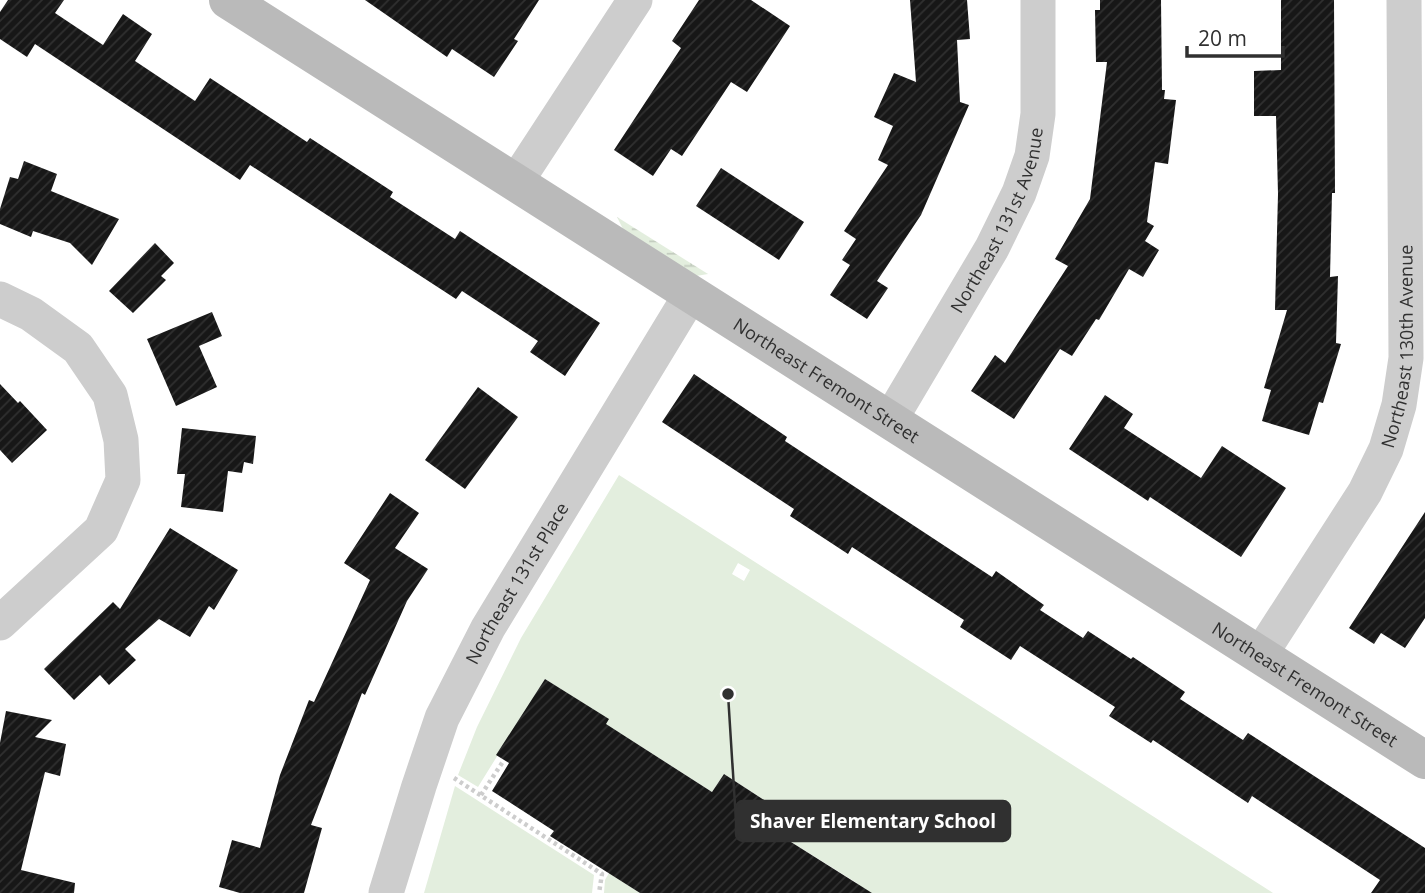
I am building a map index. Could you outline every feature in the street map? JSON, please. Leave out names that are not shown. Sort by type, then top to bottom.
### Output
[{"type":"street","name":"Northeast Fremont Street","points":[[228,0],[1425,761]]},
{"type":"street","points":[[516,182],[635,0]]},
{"type":"street","name":"Northeast 131st Avenue","points":[[890,420],[992,248],[1019,192],[1032,156],[1038,114],[1038,0]]},
{"type":"street","name":"Northeast 130th Avenue","points":[[1260,655],[1364,492],[1386,449],[1399,405],[1406,358],[1404,0]]},
{"type":"street","name":"Northeast 131st Place","points":[[386,893],[442,718],[482,639],[691,294]]},
{"type":"street","points":[[0,299],[31,314],[78,348],[110,395],[121,440],[123,480],[101,530],[0,623]]},
{"type":"path","points":[[481,795],[504,760]]},
{"type":"path","points":[[454,777],[602,874],[599,893]]},
{"type":"green space","points":[[617,217],[708,274],[696,276],[623,229]]},
{"type":"green space","points":[[619,475],[1273,893],[851,893],[857,883],[764,825],[775,807],[724,774],[712,792],[620,733],[602,730],[608,719],[545,679],[478,787],[458,775],[477,727],[521,638]],"holes":[[[738,563],[750,570],[744,581],[732,574]]]},
{"type":"green space","points":[[455,786],[594,875],[592,893],[424,893]]},
{"type":"green space","points":[[609,873],[640,893],[604,893],[605,880]]},
{"type":"building","points":[[8,0],[64,0],[55,13],[103,45],[123,14],[152,34],[135,61],[195,101],[210,78],[307,142],[310,138],[393,192],[390,197],[455,239],[460,231],[600,323],[565,376],[530,352],[538,341],[462,291],[456,299],[250,165],[240,180],[35,44],[27,57],[0,39],[0,12]]},
{"type":"building","points":[[365,0],[539,0],[514,39],[518,41],[494,77],[452,49],[447,57]]},
{"type":"building","points":[[699,0],[751,0],[790,26],[747,92],[731,82],[682,156],[671,149],[653,176],[614,150],[681,48],[672,41]]},
{"type":"building","points":[[910,0],[967,0],[970,39],[957,40],[960,102],[969,105],[921,215],[877,281],[888,288],[867,319],[830,295],[850,265],[842,260],[856,239],[844,231],[888,165],[878,160],[893,126],[874,117],[894,73],[916,82]]},
{"type":"building","points":[[1100,0],[1161,0],[1162,90],[1165,90],[1164,99],[1176,100],[1168,164],[1155,162],[1147,222],[1154,226],[1145,241],[1159,250],[1143,277],[1129,269],[1099,320],[1096,319],[1072,356],[1060,349],[1014,419],[971,391],[995,355],[1005,363],[1068,266],[1055,259],[1090,199],[1107,62],[1096,62],[1095,10],[1100,10]]},
{"type":"building","points":[[1281,0],[1334,0],[1335,193],[1332,193],[1330,277],[1338,276],[1336,343],[1341,344],[1323,403],[1319,402],[1309,435],[1262,421],[1271,390],[1264,388],[1287,310],[1275,310],[1278,194],[1276,116],[1254,116],[1254,71],[1281,70]]},
{"type":"building","points":[[24,161],[57,174],[51,191],[119,219],[92,265],[70,243],[33,231],[31,237],[0,224],[0,209],[10,177],[18,179]]},
{"type":"building","points":[[721,168],[804,222],[779,260],[696,206]]},
{"type":"building","points":[[155,243],[174,263],[161,276],[166,280],[133,313],[109,291]]},
{"type":"building","points":[[212,312],[222,336],[199,346],[217,387],[176,406],[147,339]]},
{"type":"building","points":[[694,374],[787,437],[785,441],[992,577],[996,571],[1044,605],[1040,610],[1083,638],[1088,631],[1131,659],[1133,657],[1185,692],[1180,699],[1243,740],[1248,733],[1425,848],[1425,893],[1371,893],[1380,880],[1252,796],[1248,803],[1153,740],[1151,743],[1109,716],[1115,707],[1020,646],[1011,660],[960,627],[964,620],[852,547],[848,554],[790,516],[794,509],[662,422]]},
{"type":"building","points":[[0,384],[47,430],[12,463],[0,450]]},
{"type":"building","points":[[478,387],[518,417],[465,489],[425,460]]},
{"type":"building","points":[[1105,395],[1133,414],[1124,428],[1201,478],[1222,446],[1286,488],[1241,557],[1150,497],[1148,501],[1069,449]]},
{"type":"building","points":[[182,428],[256,436],[253,464],[244,462],[242,473],[228,471],[223,512],[181,507],[185,474],[177,474]]},
{"type":"building","points":[[390,493],[419,513],[395,548],[428,569],[407,601],[365,695],[362,693],[311,825],[322,828],[304,893],[240,893],[219,887],[232,840],[260,848],[280,775],[309,700],[314,702],[370,580],[344,563]]},
{"type":"building","points":[[1425,512],[1425,618],[1405,648],[1381,633],[1374,644],[1349,628]]},
{"type":"building","points":[[170,528],[238,570],[214,610],[209,606],[190,637],[159,619],[125,649],[136,660],[109,685],[100,675],[74,700],[44,669],[113,602],[120,609]]},
{"type":"building","points":[[545,679],[609,719],[606,724],[712,792],[724,774],[775,807],[764,825],[872,893],[640,893],[550,836],[554,831],[492,791],[509,763],[496,755]]},
{"type":"building","points":[[6,711],[52,720],[35,737],[66,744],[60,776],[45,772],[21,870],[75,883],[74,893],[0,893],[0,743]]},
{"type":"place","name":"Shaver Elementary School","points":[[728,694]]}]
